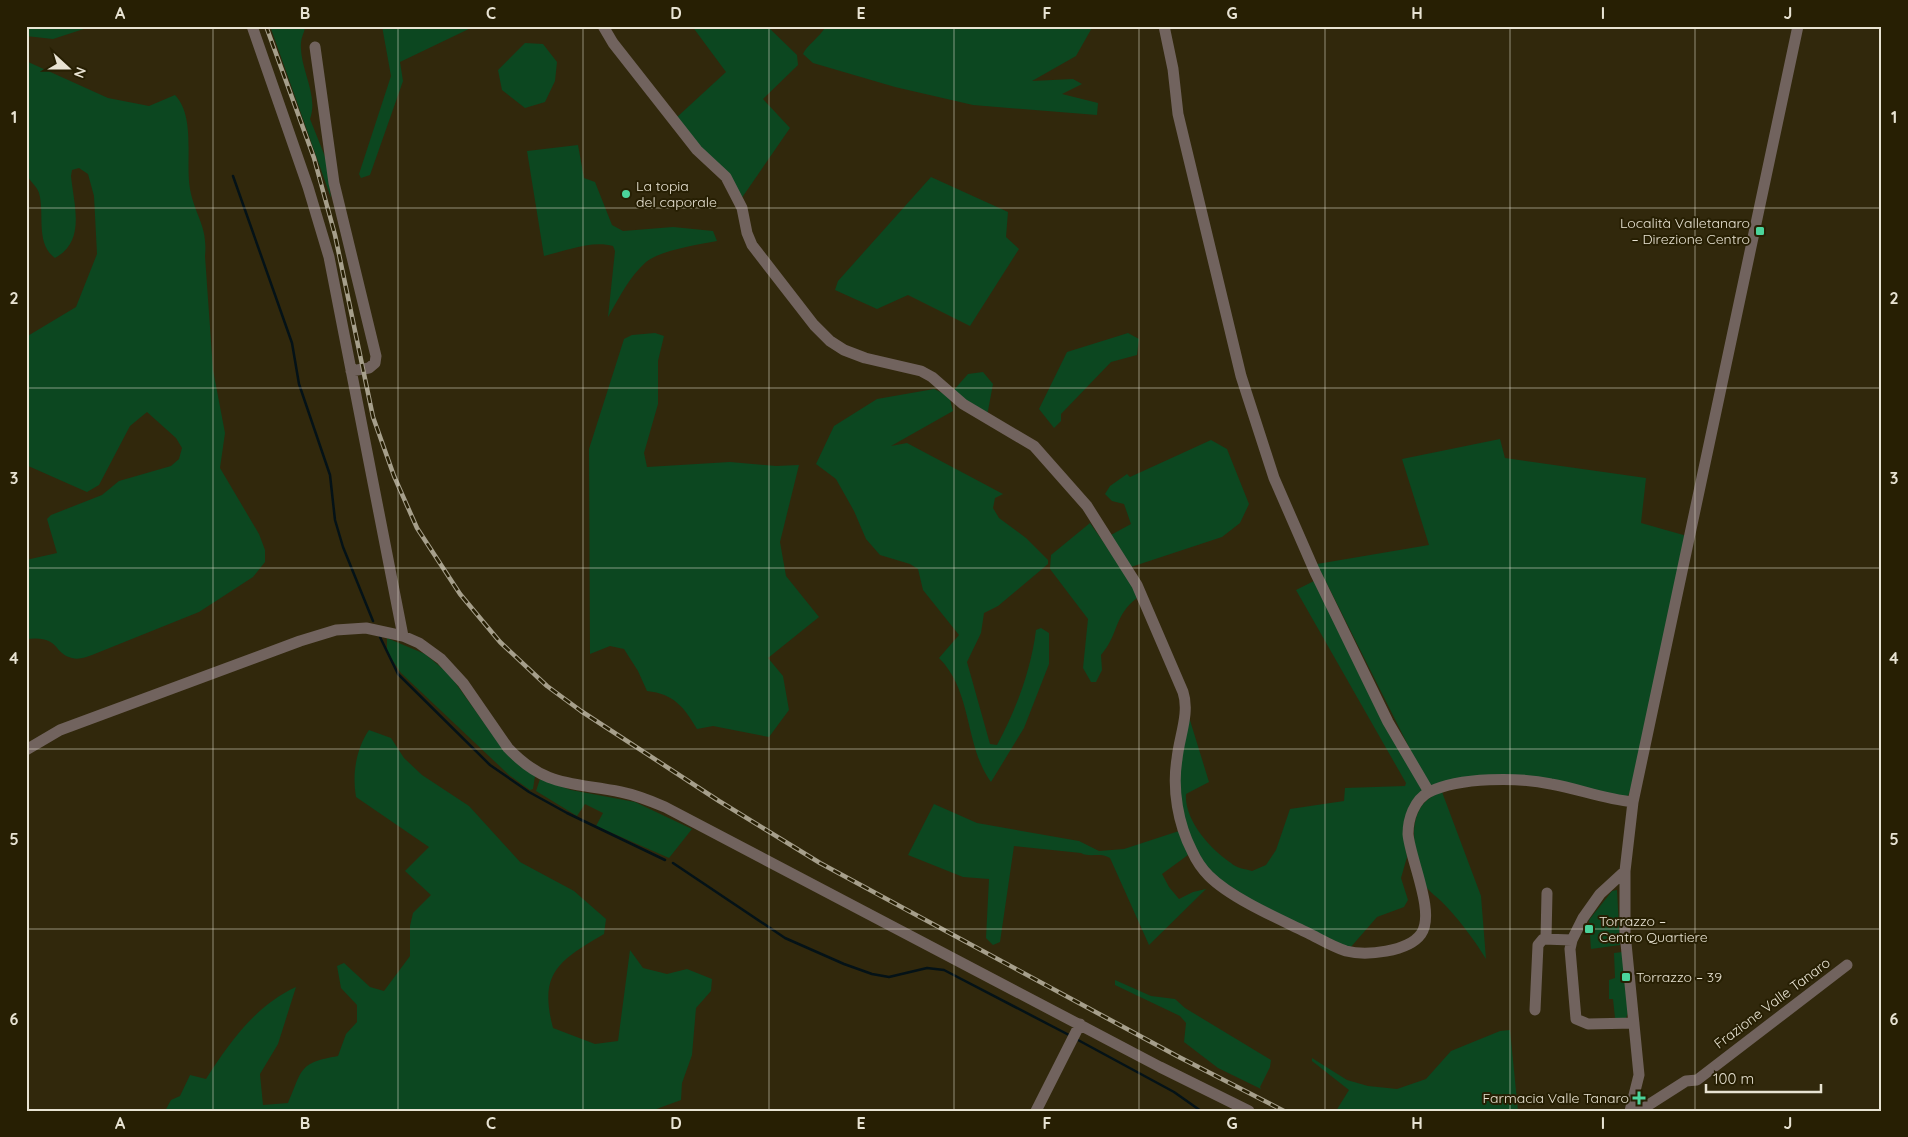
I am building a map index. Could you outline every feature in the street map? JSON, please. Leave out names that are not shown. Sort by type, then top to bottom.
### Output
[{"type":"street","points":[[252,26],[308,186],[329,256],[403,636]]},
{"type":"street","points":[[603,26],[613,43],[690,142],[726,177],[742,208],[747,233],[752,244],[814,325],[830,341],[844,350],[865,358],[921,371],[932,377],[964,404],[1034,446],[1087,506],[1141,594],[1185,698],[1186,711],[1175,776],[1176,793],[1185,835],[1192,851],[1209,876],[1269,915],[1344,950],[1367,953],[1398,948],[1421,935],[1426,920],[1424,900],[1408,834],[1408,825],[1413,809],[1429,792],[1462,784],[1530,781],[1551,784],[1610,799],[1633,802]]},
{"type":"street","points":[[1164,26],[1173,69],[1178,114],[1241,376],[1274,478],[1315,572],[1388,722],[1429,792]]},
{"type":"street","points":[[1630,1111],[1639,1075],[1625,934],[1625,871],[1633,802],[1798,26]]},
{"type":"street","points":[[315,47],[334,183],[376,356],[376,363],[369,368],[352,371]]},
{"type":"street","points":[[26,750],[45,737],[60,730],[300,640],[348,628],[375,629],[403,636],[429,650],[451,669],[508,748],[519,759],[542,775],[566,784],[627,794],[665,806],[1249,1111]]},
{"type":"street","points":[[1625,871],[1600,894],[1583,918],[1572,940],[1571,962],[1576,1019],[1588,1024],[1634,1023]]},
{"type":"street","points":[[1546,938],[1547,893]]},
{"type":"street","points":[[1535,1010],[1537,949],[1540,941],[1546,938],[1572,940]]},
{"type":"street","name":"Frazione Valle Tanaro","points":[[1639,1111],[1686,1081],[1697,1080],[1847,964]]},
{"type":"street","points":[[1036,1111],[1080,1024]]},
{"type":"green space","points":[[26,26],[93,26],[53,39],[26,36]]},
{"type":"green space","points":[[270,26],[305,28],[301,41],[301,52],[311,91],[312,110],[310,119],[326,159],[331,198]]},
{"type":"green space","points":[[382,26],[475,26],[400,62],[403,81],[370,175],[361,178],[359,174],[391,76]]},
{"type":"green space","points":[[692,26],[767,26],[797,55],[798,65],[763,99],[790,128],[741,199],[676,118],[726,72]]},
{"type":"green space","points":[[826,26],[1093,26],[1076,56],[1032,81],[1073,79],[1082,84],[1062,94],[1098,103],[1097,115],[973,105],[895,87],[813,63],[803,54]]},
{"type":"green space","points":[[525,43],[543,44],[557,62],[555,81],[545,102],[525,108],[502,90],[498,70]]},
{"type":"green space","points":[[26,61],[108,98],[149,106],[175,95],[181,104],[186,115],[188,127],[190,189],[205,237],[213,370],[225,433],[220,468],[259,534],[265,550],[265,562],[253,577],[199,612],[92,655],[80,658],[66,656],[51,642],[37,638],[26,639],[26,560],[57,553],[47,519],[51,515],[102,495],[119,481],[171,466],[179,459],[182,448],[176,438],[147,412],[130,426],[99,485],[87,492],[26,465],[26,337],[76,307],[97,254],[94,196],[88,174],[79,168],[72,170],[71,176],[76,222],[71,242],[65,251],[55,258],[45,245],[39,193],[26,173]]},
{"type":"green space","points":[[578,145],[584,178],[595,182],[612,225],[623,231],[673,227],[713,231],[717,241],[670,251],[646,262],[629,281],[608,317],[615,251],[613,246],[587,245],[544,256],[527,151]]},
{"type":"green space","points":[[931,177],[1008,212],[1006,237],[1019,249],[970,326],[908,295],[877,309],[835,290],[838,281]]},
{"type":"green space","points":[[655,333],[664,336],[658,361],[658,404],[644,453],[647,467],[730,462],[776,466],[799,465],[780,542],[786,576],[819,617],[768,658],[783,676],[789,710],[769,737],[713,726],[697,729],[688,714],[677,703],[664,695],[647,691],[638,671],[624,649],[610,646],[590,654],[589,449],[624,339],[632,335]]},
{"type":"green space","points":[[1128,333],[1139,339],[1137,355],[1111,362],[1061,414],[1061,421],[1054,428],[1039,409],[1067,352]]},
{"type":"green space","points":[[983,372],[993,384],[987,416],[953,391],[968,374]]},
{"type":"green space","points":[[934,389],[949,396],[953,411],[891,446],[907,443],[1003,494],[995,498],[993,508],[999,518],[1026,538],[1048,560],[1048,564],[998,606],[984,613],[981,633],[967,662],[990,744],[997,745],[1022,689],[1034,645],[1036,630],[1041,628],[1049,633],[1049,664],[1024,728],[991,782],[976,752],[958,687],[950,672],[939,658],[959,635],[923,590],[918,569],[910,564],[880,555],[866,539],[854,511],[836,479],[816,464],[834,426],[877,399]]},
{"type":"green space","points":[[1500,439],[1505,458],[1646,478],[1641,523],[1687,536],[1630,792],[1627,797],[1536,778],[1430,789],[1317,564],[1429,545],[1402,459]]},
{"type":"green space","points":[[1211,440],[1227,449],[1249,504],[1240,523],[1222,537],[1128,568],[1109,536],[1131,524],[1124,504],[1112,501],[1105,494],[1110,486],[1127,474],[1130,477]]},
{"type":"green space","points":[[1090,523],[1136,588],[1137,598],[1124,611],[1111,640],[1101,655],[1102,670],[1096,682],[1091,682],[1083,668],[1088,619],[1050,569],[1051,555]]},
{"type":"green space","points":[[1316,580],[1425,791],[1404,837],[1407,857],[1401,878],[1408,900],[1404,907],[1377,917],[1350,948],[1257,904],[1208,872],[1192,847],[1180,804],[1180,759],[1189,717],[1209,782],[1186,794],[1189,814],[1207,842],[1233,865],[1241,868],[1252,871],[1266,865],[1276,850],[1290,809],[1344,801],[1345,788],[1405,786],[1406,783],[1296,590]]},
{"type":"green space","points":[[387,638],[425,654],[449,674],[503,749],[535,776],[533,789],[530,790],[509,775],[401,673],[387,652]]},
{"type":"green space","points":[[369,730],[391,738],[404,758],[422,775],[469,806],[520,862],[574,891],[606,919],[604,934],[575,952],[556,970],[548,993],[553,1028],[595,1044],[618,1041],[630,950],[643,968],[667,974],[687,969],[712,979],[711,991],[696,1008],[692,1055],[682,1083],[681,1100],[651,1111],[165,1111],[171,1100],[180,1096],[190,1075],[206,1079],[224,1052],[245,1026],[268,1004],[296,987],[278,1044],[260,1074],[263,1105],[288,1103],[304,1069],[315,1062],[338,1056],[346,1034],[357,1022],[357,1005],[341,988],[337,966],[344,963],[370,987],[384,991],[410,956],[410,926],[413,913],[431,895],[405,871],[429,847],[356,797],[356,762],[361,745]]},
{"type":"green space","points":[[540,779],[571,790],[635,802],[692,829],[669,858],[596,826],[603,813],[585,804],[577,816],[536,791]]},
{"type":"green space","points":[[1442,792],[1481,896],[1486,959],[1460,922],[1427,888],[1423,881],[1416,855],[1414,833],[1418,812],[1431,797]]},
{"type":"green space","points":[[934,804],[977,823],[1079,841],[1099,851],[1124,849],[1179,831],[1188,855],[1162,874],[1169,887],[1179,899],[1193,892],[1206,889],[1149,945],[1110,858],[1103,855],[1088,855],[1014,846],[1000,942],[993,945],[986,938],[989,879],[963,877],[908,855]]},
{"type":"green space","points":[[1617,890],[1620,945],[1591,949],[1589,920],[1612,891]]},
{"type":"green space","points":[[1622,952],[1628,1013],[1626,1018],[1615,1018],[1613,999],[1609,999],[1609,980],[1615,978],[1614,953]]},
{"type":"green space","points":[[1115,980],[1151,996],[1175,999],[1185,1008],[1271,1060],[1270,1067],[1260,1087],[1261,1089],[1218,1068],[1184,1042],[1186,1023],[1180,1016],[1115,985]]},
{"type":"green space","points":[[1510,1030],[1518,1111],[1336,1111],[1349,1090],[1312,1061],[1312,1058],[1347,1080],[1368,1086],[1397,1089],[1426,1079],[1451,1051],[1500,1031]]},
{"type":"waterway","points":[[233,176],[292,343],[299,384],[330,475],[335,520],[343,547],[373,621]]},
{"type":"waterway","points":[[380,637],[398,674],[490,765],[529,792],[567,813],[665,860]]},
{"type":"waterway","points":[[673,863],[785,938],[844,964],[872,974],[889,977],[927,968],[944,970],[1069,1035]]},
{"type":"waterway","points":[[1078,1040],[1174,1092],[1201,1111]]},
{"type":"railway","points":[[266,26],[314,158],[335,235],[373,417],[394,476],[417,528],[460,594],[500,642],[547,686],[581,711],[719,801],[820,863],[1177,1056],[1284,1111]]},
{"type":"place","name":"La topia del caporale","points":[[626,194]]},
{"type":"place","name":"Località Valletanaro – Direzione Centro","points":[[1760,231]]},
{"type":"place","name":"Torrazzo – Centro Quartiere","points":[[1589,929]]},
{"type":"place","name":"Torrazzo – 39","points":[[1626,977]]},
{"type":"place","name":"Farmacia Valle Tanaro","points":[[1639,1098]]}]
